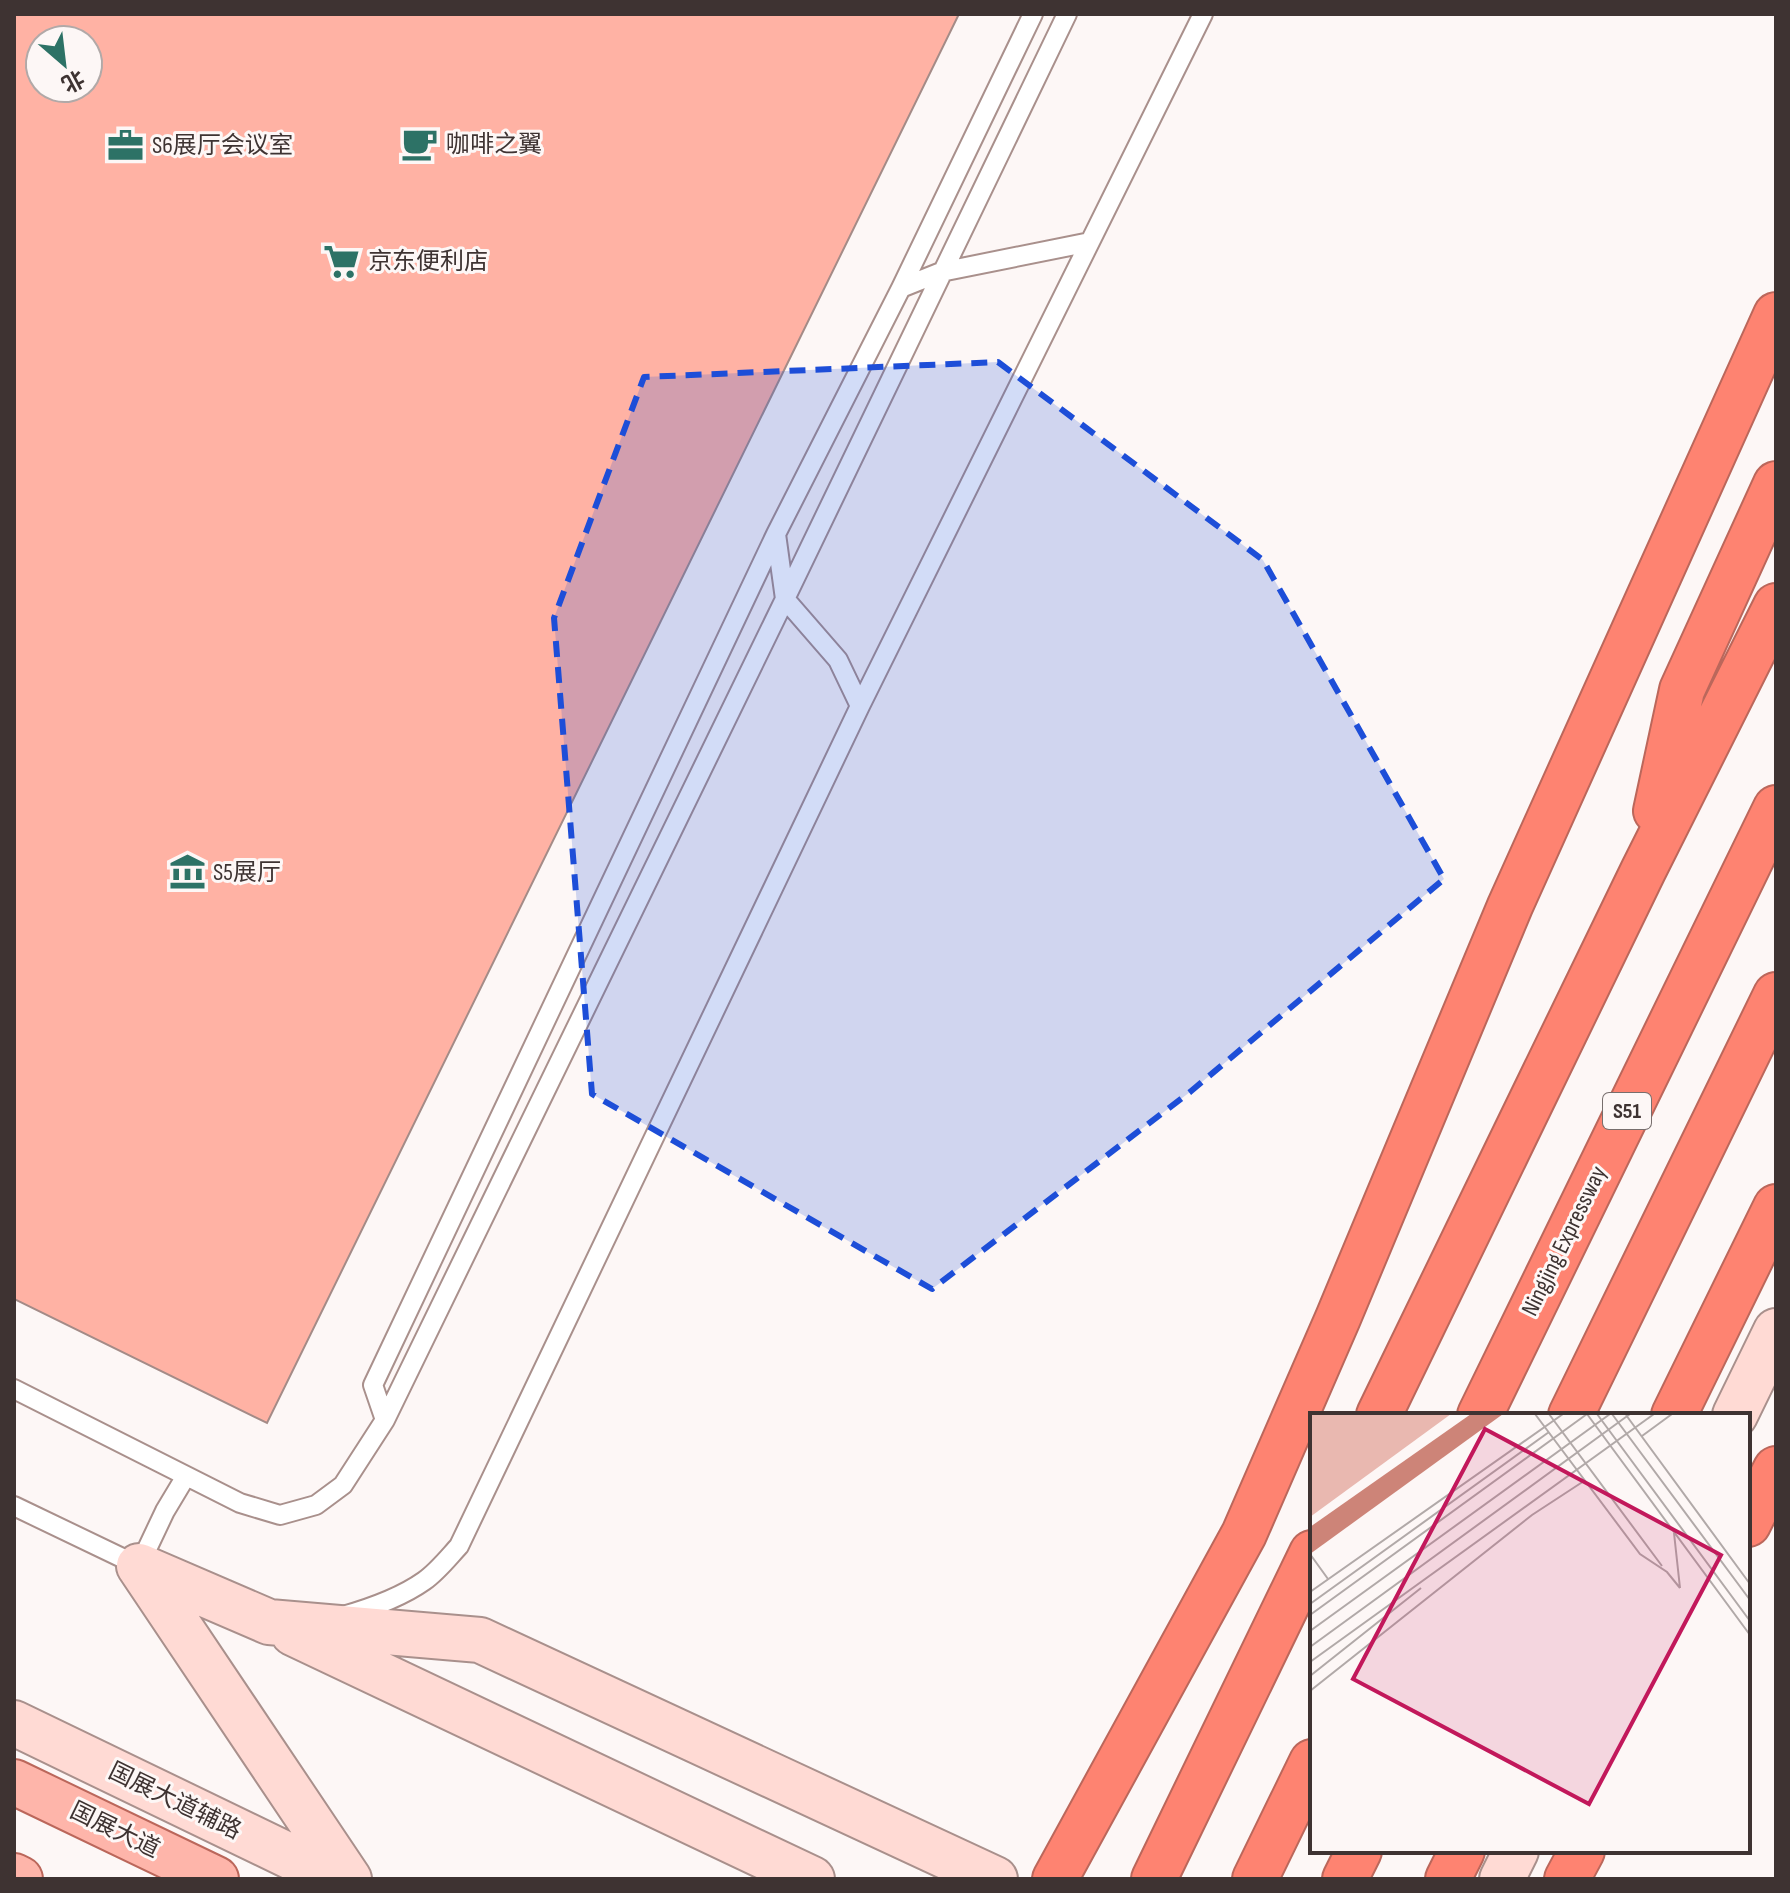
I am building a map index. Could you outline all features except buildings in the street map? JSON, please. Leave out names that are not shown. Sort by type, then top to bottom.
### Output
[{"type":"highway","points":[[1055,1879],[1244,1534],[1510,906],[1776,315]]},
{"type":"highway","points":[[1643,871],[1682,690],[1776,484]]},
{"type":"highway","points":[[1380,1413],[1643,871],[1776,606]]},
{"type":"highway","name":"Ningjing Expressway","points":[[1481,1413],[1776,808]]},
{"type":"highway","points":[[1572,1413],[1776,995]]},
{"type":"highway","points":[[1675,1413],[1776,1207]]},
{"type":"highway","points":[[1750,1520],[1776,1469]]},
{"type":"highway","points":[[1154,1879],[1310,1557]]},
{"type":"highway","points":[[1255,1879],[1310,1766]]},
{"type":"highway","points":[[1345,1879],[1358,1853]]},
{"type":"highway","points":[[1448,1879],[1461,1853]]},
{"type":"highway","points":[[1567,1879],[1581,1853]]},
{"type":"main road","name":"国展大道","points":[[14,1782],[216,1879]]},
{"type":"main road","points":[[14,1876],[20,1879]]},
{"type":"street","points":[[1736,1413],[1776,1331]]},
{"type":"street","points":[[139,1566],[269,1622],[812,1879]]},
{"type":"street","points":[[139,1566],[349,1879]]},
{"type":"street","points":[[269,1622],[480,1640],[995,1879]]},
{"type":"street","name":"国展大道辅路","points":[[14,1723],[337,1879]]},
{"type":"street","points":[[1502,1879],[1515,1853]]},
{"type":"lane","points":[[385,1420],[373,1385],[776,534],[901,288],[1033,14]]},
{"type":"lane","points":[[14,1389],[240,1503],[280,1515],[316,1505],[343,1485],[385,1420],[1067,14]]},
{"type":"lane","points":[[269,1622],[318,1622],[386,1601],[423,1582],[459,1546],[860,706],[1203,14]]},
{"type":"lane","points":[[901,288],[941,272],[1090,242]]},
{"type":"lane","points":[[776,534],[785,599],[838,660],[860,706]]},
{"type":"lane","points":[[14,1506],[139,1566],[165,1511],[186,1476]]},
{"type":"highlighted area","points":[[998,362],[1263,560],[1444,879],[1190,1092],[932,1289],[592,1094],[554,618],[644,377]]},
{"type":"place","name":"咖啡之翼","points":[[420,144]]},
{"type":"place","name":"S6展厅会议室","points":[[126,145]]},
{"type":"place","name":"京东便利店","points":[[342,261]]},
{"type":"place","name":"S5展厅","points":[[187,872]]}]
